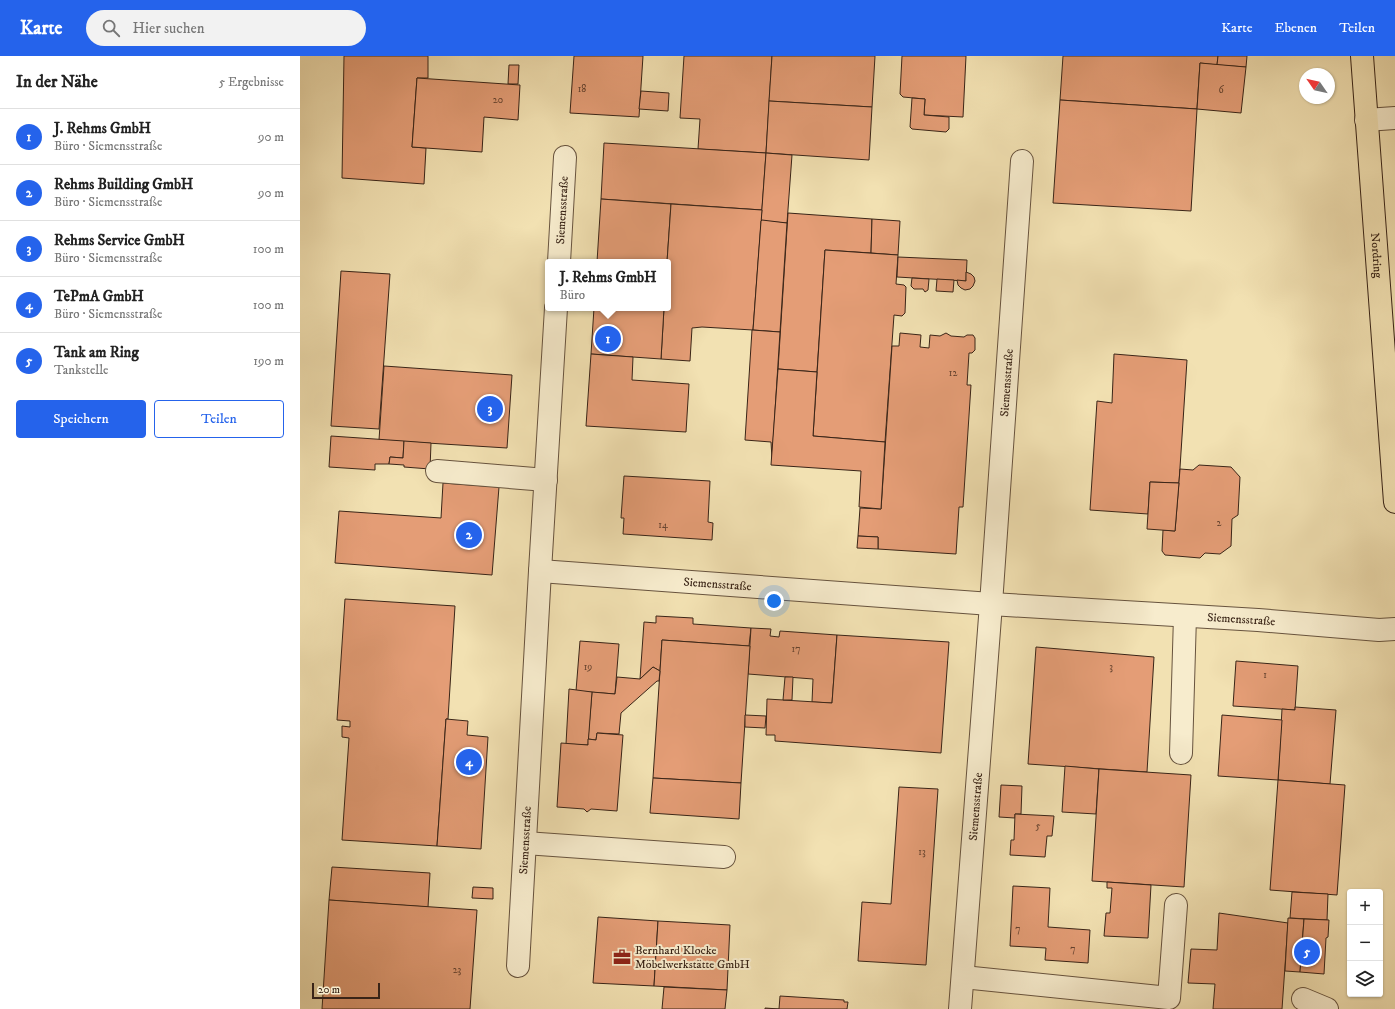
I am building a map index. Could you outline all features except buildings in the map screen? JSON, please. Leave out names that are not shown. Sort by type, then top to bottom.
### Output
[{"type":"main road","name":"Nordring","points":[[1362,56],[1395,502]]},
{"type":"street","points":[[1366,120],[1395,118]]},
{"type":"street","name":"Siemensstraße","points":[[559,259],[566,157]]},
{"type":"street","name":"Siemensstraße","points":[[960,1009],[991,604],[1022,160]]},
{"type":"street","name":"Siemensstraße","points":[[518,966],[556,311]]},
{"type":"street","points":[[437,471],[546,480]]},
{"type":"street","name":"Siemensstraße","points":[[540,571],[991,604],[1379,630],[1395,629]]},
{"type":"street","points":[[1181,753],[1184,616]]},
{"type":"street","points":[[524,843],[724,857]]},
{"type":"street","points":[[962,977],[1169,998],[1176,905]]},
{"type":"street","points":[[1303,999],[1327,1009]]},
{"type":"place","name":"J. Rehms GmbH","points":[[608,339]]},
{"type":"place","name":"Rehms Service GmbH","points":[[490,409]]},
{"type":"place","name":"Rehms Building GmbH","points":[[469,535]]},
{"type":"place","name":"TePmA GmbH","points":[[469,762]]},
{"type":"place","name":"Tank am Ring","points":[[1307,952]]},
{"type":"place","name":"Bernhard Klocke Möbelwerkstätte GmbH","points":[[622,957]]}]
